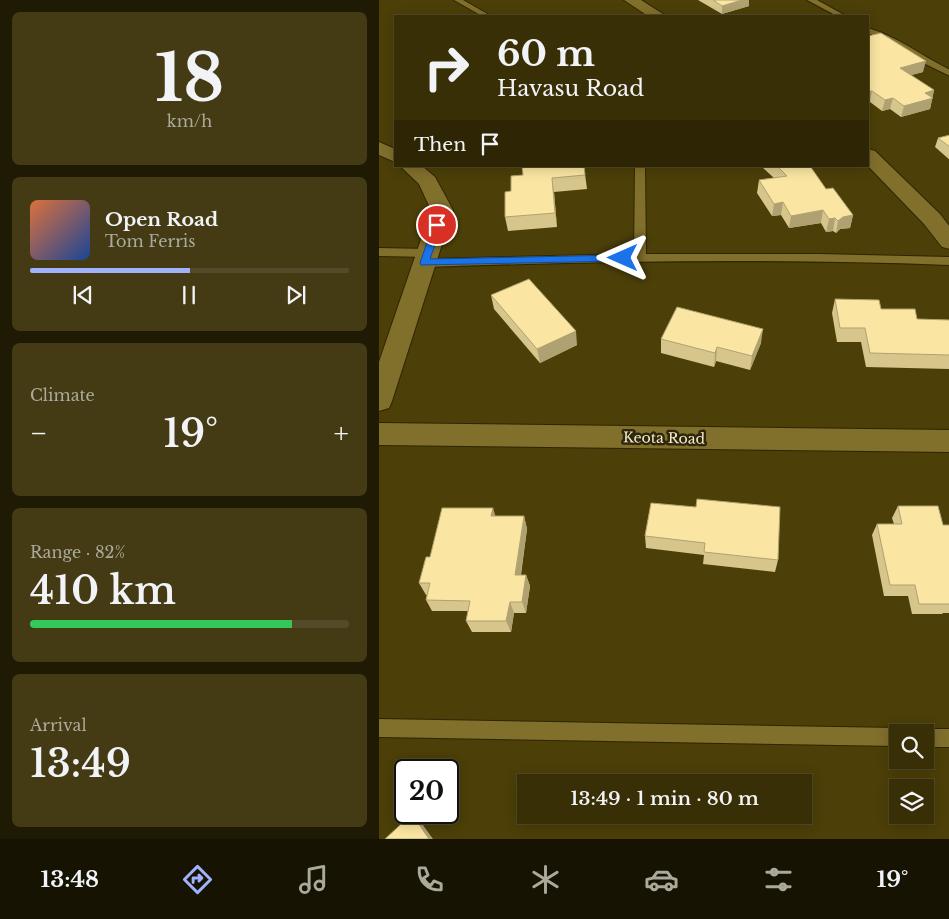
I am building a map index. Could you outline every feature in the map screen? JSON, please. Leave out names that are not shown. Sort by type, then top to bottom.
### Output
[{"type":"street","points":[[631,0],[656,15]]},
{"type":"street","points":[[379,148],[394,156]]},
{"type":"street","points":[[869,156],[932,219],[949,242]]},
{"type":"street","points":[[379,401],[442,210],[428,181],[411,167]]},
{"type":"street","name":"Keota Road","points":[[379,434],[949,441]]},
{"type":"lane","points":[[458,0],[485,15]]},
{"type":"lane","points":[[811,0],[840,15]]},
{"type":"lane","points":[[869,30],[904,46],[916,56],[949,74]]},
{"type":"lane","points":[[640,167],[640,258]]},
{"type":"lane","points":[[379,252],[426,258],[875,257],[949,260]]},
{"type":"lane","points":[[379,728],[889,738]]},
{"type":"lane","points":[[934,738],[949,738]]},
{"type":"building","points":[[713,0],[742,0],[722,6]]},
{"type":"building","points":[[881,33],[926,61],[900,68],[934,90],[925,93],[933,98],[904,106],[893,98],[885,100],[869,91],[869,36]]},
{"type":"building","points":[[950,135],[950,147],[938,138]]},
{"type":"building","points":[[522,167],[584,167],[585,175],[552,178],[555,213],[505,217],[505,192],[511,191],[511,176],[523,175]]},
{"type":"building","points":[[778,167],[811,167],[826,189],[833,188],[853,215],[843,217],[838,221],[835,218],[829,219],[823,210],[791,216],[783,202],[774,204],[759,180],[787,176]]},
{"type":"building","points":[[529,279],[576,331],[537,349],[491,295]]},
{"type":"building","points":[[835,299],[879,300],[881,309],[915,309],[917,319],[950,320],[950,355],[870,353],[865,328],[840,328]]},
{"type":"building","points":[[677,307],[763,329],[752,356],[717,347],[715,353],[661,339]]},
{"type":"building","points":[[697,499],[780,507],[778,560],[704,552],[705,543],[645,536],[651,503],[696,507]]},
{"type":"building","points":[[898,506],[938,506],[943,525],[950,525],[950,604],[919,604],[915,585],[890,585],[877,524],[902,524]]},
{"type":"building","points":[[442,508],[493,508],[491,516],[524,516],[515,575],[526,575],[522,602],[510,602],[506,621],[466,621],[470,601],[426,600],[430,583],[419,583],[426,557],[430,557]]},
{"type":"building","points":[[401,824],[419,824],[429,839],[385,839]]},
{"type":"route","points":[[437,225],[425,263],[554,258],[623,258]]}]
